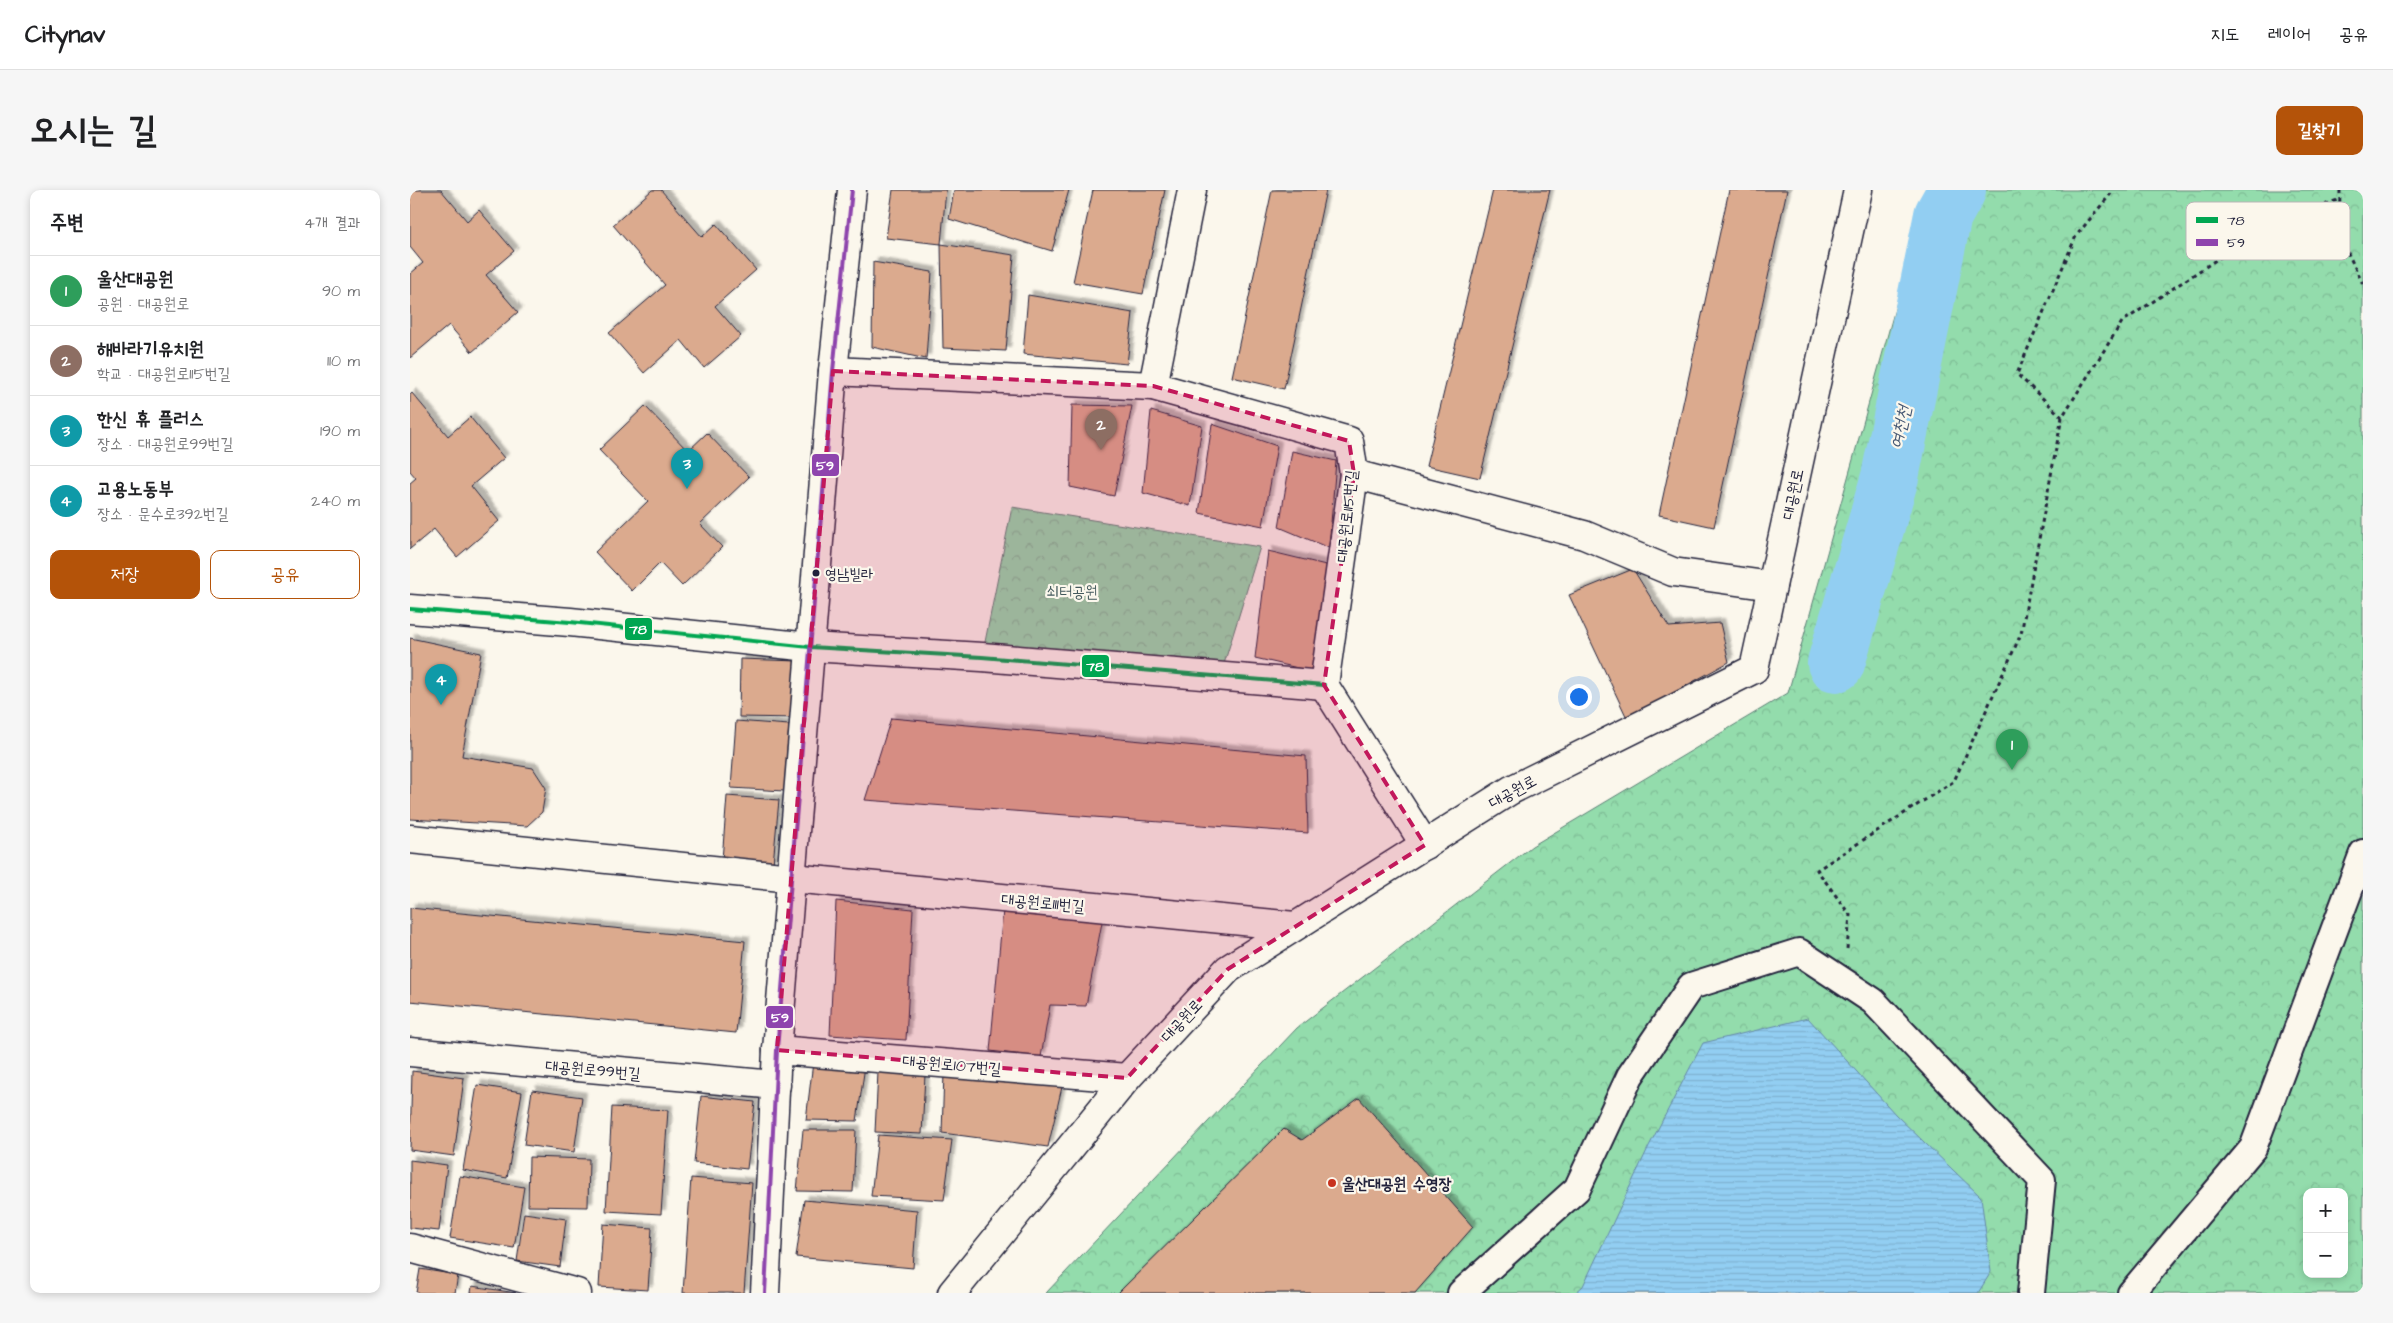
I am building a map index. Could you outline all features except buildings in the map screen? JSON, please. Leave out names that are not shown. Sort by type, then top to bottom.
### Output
[{"type":"street","points":[[765,1293],[777,1050],[833,371],[852,190]]},
{"type":"street","points":[[833,371],[1153,386],[1192,190]]},
{"type":"street","name":"대공원로","points":[[952,1293],[1127,1078],[1228,968],[1511,790],[1754,669],[1858,190]]},
{"type":"street","name":"대공원로115번길","points":[[1153,386],[1349,441],[1354,474],[1324,685]]},
{"type":"street","points":[[1354,474],[1584,535],[1673,572],[1772,586]]},
{"type":"street","points":[[410,608],[570,622],[810,647],[982,657],[1324,685],[1425,844]]},
{"type":"street","name":"대공원로111번길","points":[[410,839],[1295,926]]},
{"type":"street","points":[[2131,1293],[2253,1148],[2363,854]]},
{"type":"street","points":[[1461,1293],[1577,1189],[1630,1076],[1691,986],[1799,952],[1873,1001],[2042,1180],[2032,1293]]},
{"type":"street","name":"대공원로107번길","points":[[777,1050],[1127,1078]]},
{"type":"street","name":"대공원로99번길","points":[[410,1052],[776,1085]]},
{"type":"street","points":[[410,1248],[577,1293]]},
{"type":"path","points":[[2062,417],[2017,374],[2076,236],[2114,190]]},
{"type":"path","points":[[2340,190],[2340,202]]},
{"type":"path","points":[[2332,202],[2340,199]]},
{"type":"path","points":[[2350,257],[2363,284]]},
{"type":"path","points":[[1845,983],[1850,915],[1817,870],[1954,781],[2021,634],[2062,417],[2122,322],[2216,260]]},
{"type":"highlighted area","points":[[833,371],[1153,386],[1349,441],[1354,474],[1324,685],[1425,845],[1228,969],[1127,1078],[777,1050]]},
{"type":"green space","points":[[1928,190],[2363,190],[2363,1293],[1046,1293],[1297,1028],[1532,846],[1788,693]]},
{"type":"green space","name":"쇠터공원","points":[[1012,507],[1260,547],[1220,677],[982,657]]},
{"type":"water","points":[[1808,1018],[1896,1115],[1981,1197],[1991,1272],[1978,1293],[1575,1293],[1583,1286],[1649,1146],[1703,1043]]},
{"type":"waterway","name":"여천천","points":[[1836,663],[1890,477],[1943,215],[1957,190]]},
{"type":"transit line","name":"59","points":[[765,1293],[777,1050],[833,371],[852,190]]},
{"type":"transit line","name":"78","points":[[410,609],[570,622],[810,647],[982,657],[1324,685]]},
{"type":"place","name":"해바라기유치원","points":[[1101,450]]},
{"type":"place","name":"한신 휴 플러스","points":[[687,489]]},
{"type":"place","name":"영남빌라","points":[[816,573]]},
{"type":"place","name":"고용노동부","points":[[441,705]]},
{"type":"place","name":"울산대공원","points":[[2012,770]]},
{"type":"place","name":"울산대공원 수영장","points":[[1332,1183]]}]
